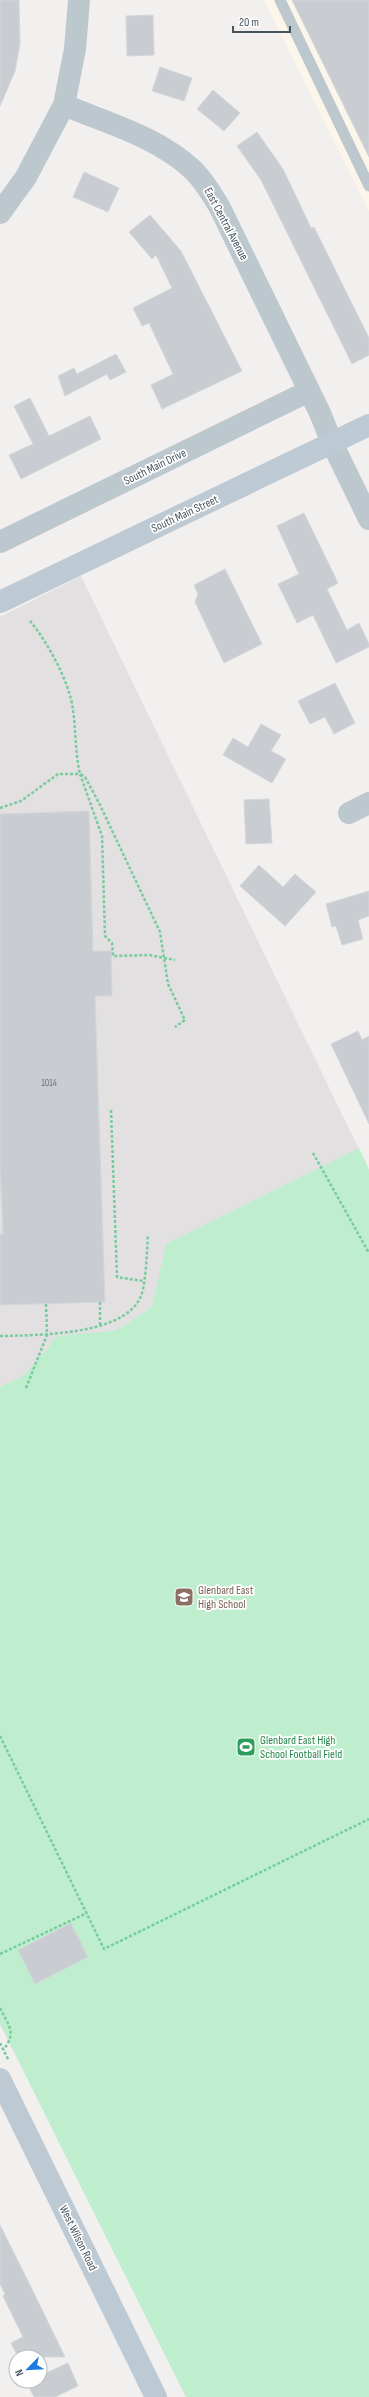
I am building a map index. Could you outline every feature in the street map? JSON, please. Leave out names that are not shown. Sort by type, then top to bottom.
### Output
[{"type":"main road","name":"South Main Street","points":[[0,602],[369,425]]},
{"type":"main road","name":"West Wilson Road","points":[[0,2079],[156,2397]]},
{"type":"street","points":[[0,213],[26,177],[64,105],[75,49],[79,0]]},
{"type":"street","name":"East Central Avenue","points":[[64,105],[159,145],[194,170],[207,186],[220,208],[369,519]]},
{"type":"street","name":"South Main Drive","points":[[0,542],[309,391]]},
{"type":"street","points":[[349,813],[369,803]]},
{"type":"lane","points":[[280,0],[369,186]]},
{"type":"path","points":[[30,621],[41,634],[67,689],[73,709],[75,750],[80,774],[102,836],[105,936],[112,943],[113,956],[149,955],[175,960]]},
{"type":"path","points":[[0,808],[21,801],[58,774],[80,774],[85,777],[99,803],[160,932],[168,984],[185,1020],[175,1027]]},
{"type":"path","points":[[111,1110],[117,1277],[143,1281]]},
{"type":"path","points":[[313,1152],[369,1253]]},
{"type":"path","points":[[0,1336],[47,1334],[100,1326],[133,1308],[141,1298],[148,1235]]},
{"type":"path","points":[[100,1302],[100,1326]]},
{"type":"path","points":[[26,1388],[47,1334],[46,1304]]},
{"type":"path","points":[[0,1736],[104,1949],[369,1819]]},
{"type":"path","points":[[0,1954],[87,1913]]},
{"type":"path","points":[[0,2008],[12,2033],[11,2041],[3,2050]]},
{"type":"shaded area","points":[[264,0],[369,0],[369,212]]},
{"type":"shaded area","name":"Glenbard East High School","points":[[81,576],[369,1170],[369,2397],[186,2397],[0,2024],[0,617]]},
{"type":"green space","name":"Glenbard East High School","points":[[359,1148],[369,1170],[369,2397],[186,2397],[0,2024],[0,1387],[23,1376],[49,1347],[53,1339],[59,1336],[113,1331],[122,1327],[152,1307],[166,1244]]},
{"type":"building","points":[[0,0],[19,0],[20,44],[15,71],[0,106]]},
{"type":"building","points":[[292,0],[369,0],[369,157]]},
{"type":"building","points":[[153,15],[154,55],[127,56],[126,16]]},
{"type":"building","points":[[160,67],[192,78],[184,101],[152,91]]},
{"type":"building","points":[[213,90],[240,113],[224,131],[197,109]]},
{"type":"building","points":[[257,132],[283,169],[311,228],[314,227],[369,338],[369,355],[352,364],[261,180],[237,146]]},
{"type":"building","points":[[84,172],[119,188],[108,212],[73,197]]},
{"type":"building","points":[[150,215],[181,251],[242,371],[162,409],[151,385],[173,374],[149,323],[142,326],[133,308],[172,288],[156,255],[152,259],[129,232]]},
{"type":"building","points":[[116,354],[126,372],[110,380],[107,374],[65,396],[58,376],[74,368],[77,374]]},
{"type":"building","points":[[30,398],[49,436],[90,416],[101,439],[21,479],[9,455],[33,444],[14,406]]},
{"type":"building","points":[[304,513],[338,583],[327,589],[347,630],[359,623],[369,644],[369,647],[336,663],[313,615],[297,623],[278,584],[299,574],[277,526]]},
{"type":"building","points":[[225,569],[262,644],[224,663],[195,602],[198,594],[194,585]]},
{"type":"building","points":[[335,683],[355,723],[334,734],[325,717],[310,724],[298,701]]},
{"type":"building","points":[[261,724],[281,735],[271,751],[286,759],[272,783],[223,755],[233,738],[248,747]]},
{"type":"building","points":[[269,799],[272,843],[246,844],[244,800]]},
{"type":"building","points":[[89,811],[93,951],[111,951],[112,996],[95,996],[105,1302],[0,1305],[0,1234],[3,1234],[0,1165],[0,814]]},
{"type":"building","points":[[259,865],[283,887],[295,874],[316,892],[285,926],[240,886]]},
{"type":"building","points":[[369,891],[369,916],[358,920],[363,939],[342,945],[336,926],[332,927],[326,904]]},
{"type":"building","points":[[358,1031],[362,1040],[369,1036],[369,1124],[331,1044]]},
{"type":"building","points":[[71,1923],[88,1957],[35,1984],[18,1950]]},
{"type":"building","points":[[0,2225],[65,2357],[48,2357],[48,2349],[14,2349],[11,2343],[23,2337],[3,2296],[5,2294],[0,2284]]},
{"type":"building","points":[[68,2363],[78,2386],[55,2397],[34,2397],[30,2389],[48,2389],[48,2372]]},
{"type":"place","name":"Glenbard East High School","points":[[184,1597]]},
{"type":"place","name":"Glenbard East High School Football Field","points":[[246,1747]]}]
